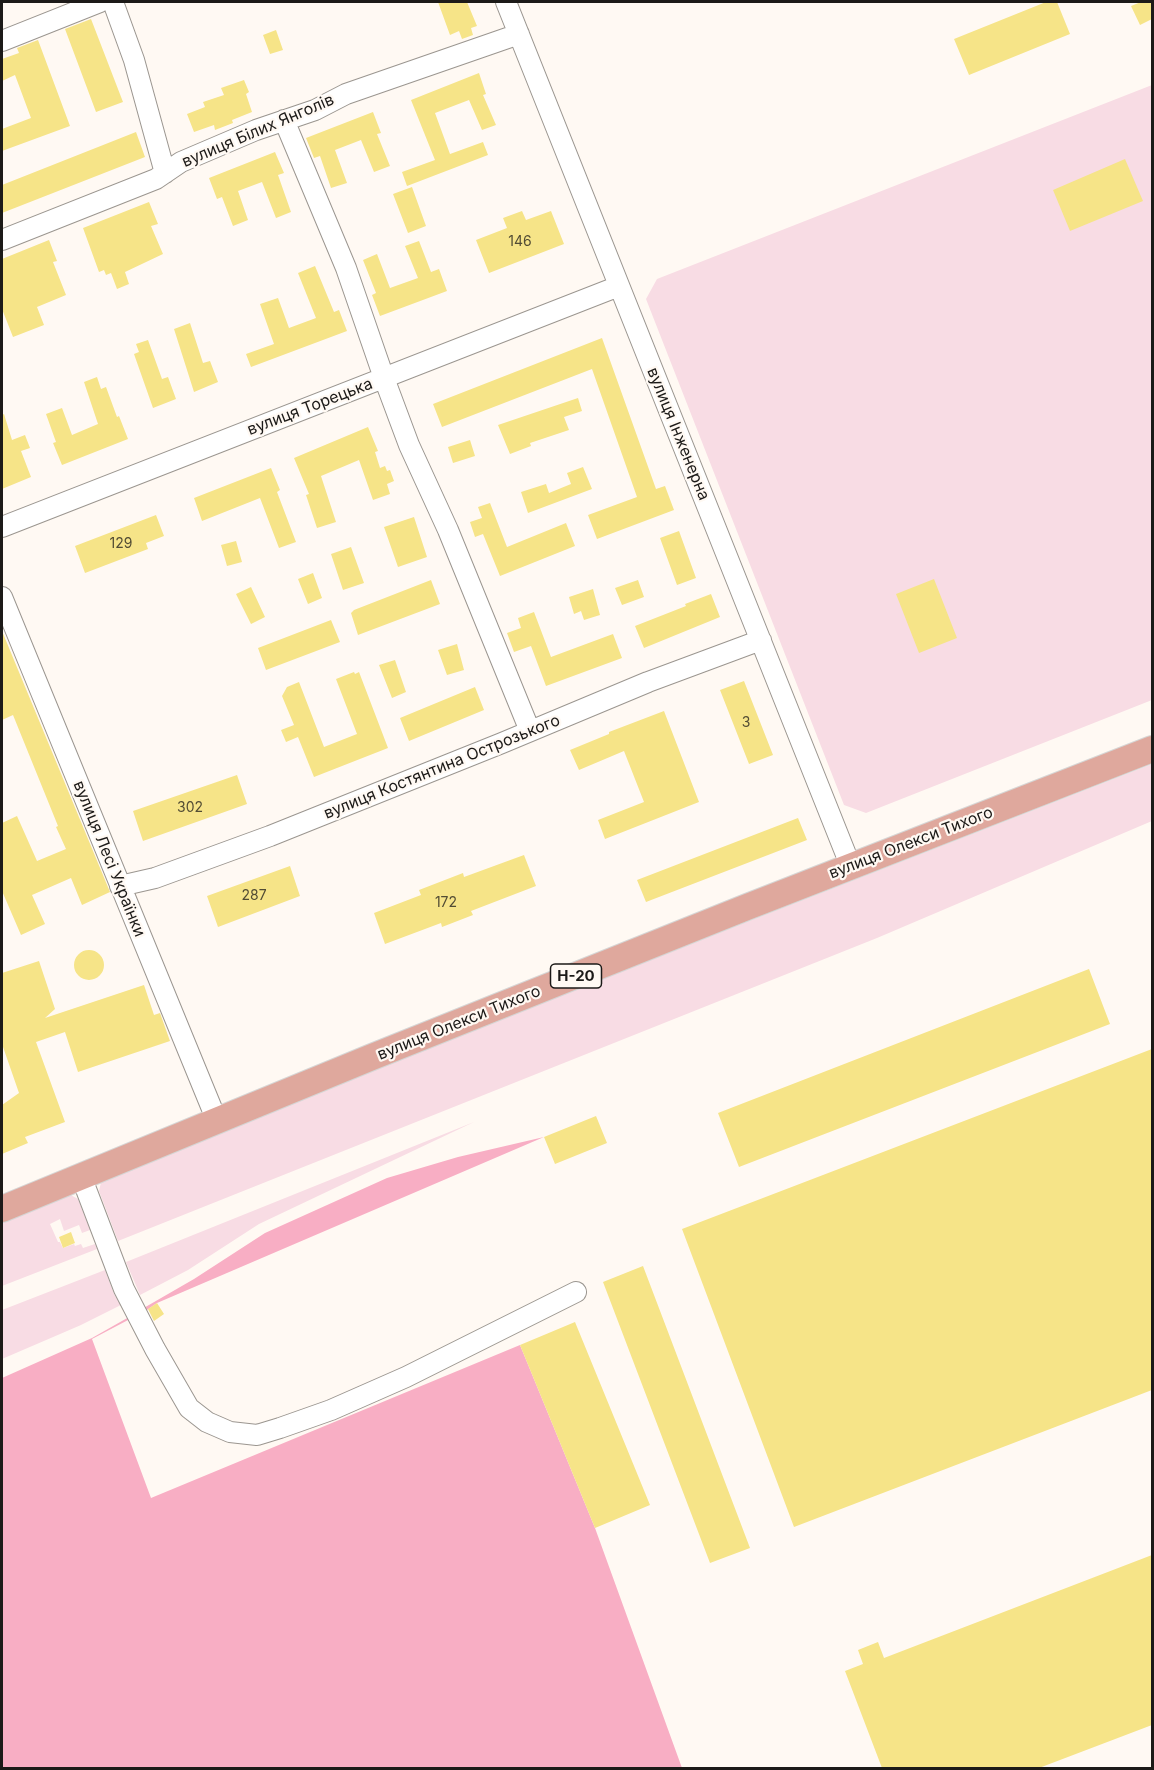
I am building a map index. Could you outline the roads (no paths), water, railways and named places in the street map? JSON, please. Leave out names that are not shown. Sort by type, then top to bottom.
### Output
[{"type":"main road","name":"вулиця Олекси Тихого","points":[[2,1209],[394,1048],[1152,749]]},
{"type":"street","points":[[2,41],[100,2]]},
{"type":"street","points":[[113,2],[134,60],[165,173]]},
{"type":"street","name":"вулиця Інженерна","points":[[506,2],[851,867]]},
{"type":"street","name":"вулиця Білих Янголів","points":[[2,240],[156,179],[181,162],[256,130],[315,110],[346,94],[519,34]]},
{"type":"street","points":[[284,120],[346,268],[409,446],[447,530],[530,731]]},
{"type":"street","name":"вулиця Торецька","points":[[2,527],[619,286]]},
{"type":"street","name":"вулиця Лесі Українки","points":[[2,597],[217,1121]]},
{"type":"street","name":"вулиця Костянтина Острозького","points":[[120,886],[155,878],[270,836],[648,682],[761,640]]},
{"type":"street","points":[[81,1176],[124,1288],[160,1359],[189,1408],[207,1422],[230,1432],[257,1435],[331,1410],[406,1377],[576,1292]]}]
